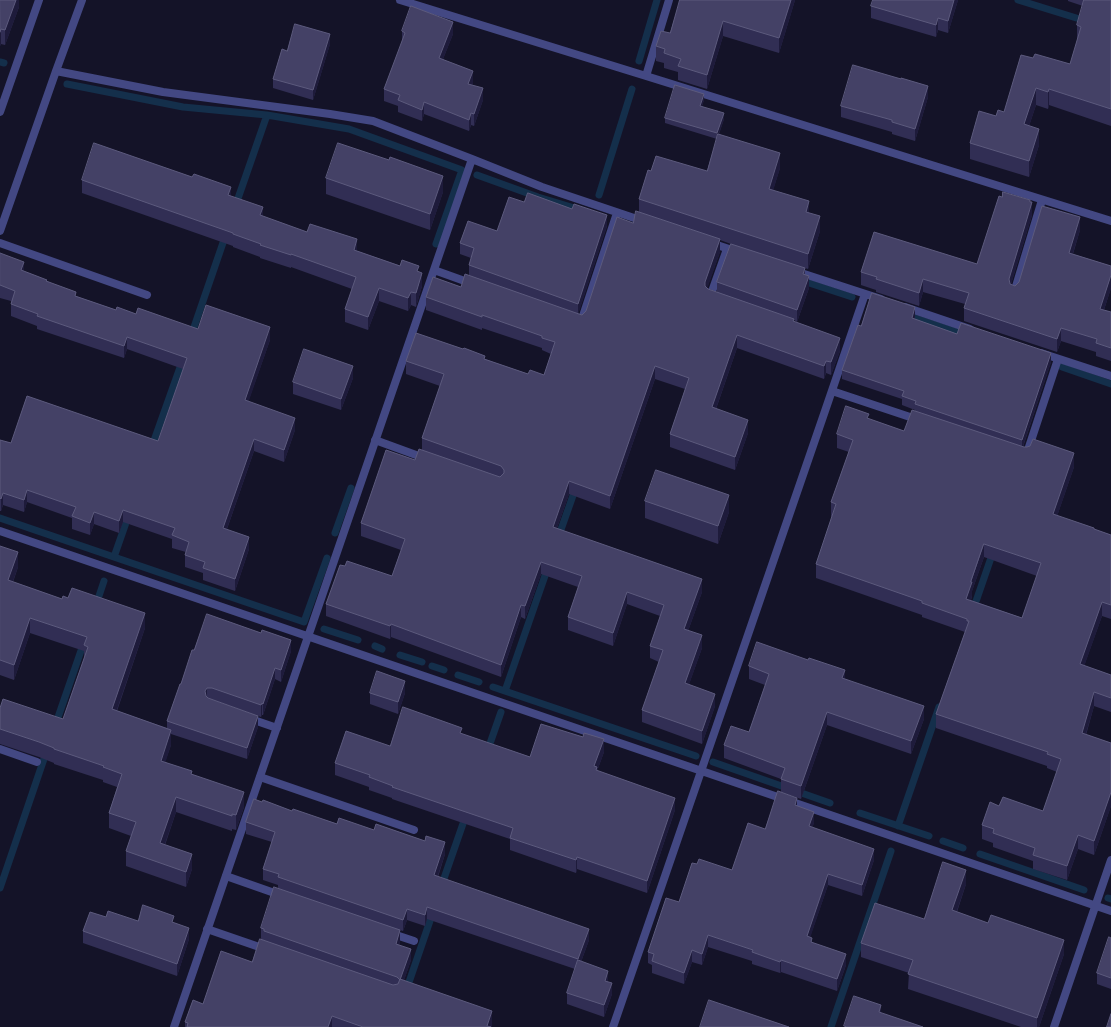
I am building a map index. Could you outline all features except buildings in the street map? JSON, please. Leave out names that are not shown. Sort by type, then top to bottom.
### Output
[{"type":"street","points":[[0,112],[39,0]]},
{"type":"street","points":[[0,231],[82,0]]},
{"type":"street","points":[[400,0],[1111,221]]},
{"type":"street","points":[[646,76],[669,0]]},
{"type":"street","points":[[56,71],[163,92],[373,121],[542,187],[654,224]]},
{"type":"street","points":[[174,1027],[472,159]]},
{"type":"street","points":[[1014,293],[1042,200]]},
{"type":"street","points":[[574,319],[581,322],[617,212]]},
{"type":"street","points":[[705,241],[749,256]]},
{"type":"street","points":[[0,243],[147,295]]},
{"type":"street","points":[[717,300],[710,297],[727,248]]},
{"type":"street","points":[[785,268],[976,331]]},
{"type":"street","points":[[434,270],[478,285]]},
{"type":"street","points":[[613,1027],[832,390],[844,344],[865,294]]},
{"type":"street","points":[[1036,351],[1111,376]]},
{"type":"street","points":[[1018,453],[1026,456],[1058,359]]},
{"type":"street","points":[[832,390],[929,423]]},
{"type":"street","points":[[375,440],[434,461]]},
{"type":"street","points":[[0,532],[1111,911]]},
{"type":"street","points":[[240,715],[277,728]]},
{"type":"street","points":[[0,748],[37,762]]},
{"type":"street","points":[[260,777],[414,830]]},
{"type":"street","points":[[1054,1027],[1111,860]]},
{"type":"street","points":[[226,876],[293,899]]},
{"type":"street","points":[[207,929],[275,952]]},
{"type":"street","points":[[384,930],[414,941]]},
{"type":"waterway","points":[[639,61],[657,0]]},
{"type":"waterway","points":[[1018,0],[1086,21]]},
{"type":"waterway","points":[[0,62],[4,63]]},
{"type":"waterway","points":[[67,84],[183,107],[267,115],[349,129],[462,170],[436,244]]},
{"type":"waterway","points":[[599,195],[632,89]]},
{"type":"waterway","points":[[235,207],[267,115]]},
{"type":"waterway","points":[[477,175],[538,197],[581,210]]},
{"type":"waterway","points":[[191,336],[226,234]]},
{"type":"waterway","points":[[800,280],[852,297]]},
{"type":"waterway","points":[[906,315],[966,335]]},
{"type":"waterway","points":[[151,449],[183,359]]},
{"type":"waterway","points":[[1062,367],[1111,384]]},
{"type":"waterway","points":[[558,538],[576,487]]},
{"type":"waterway","points":[[335,533],[351,488]]},
{"type":"waterway","points":[[114,557],[129,514]]},
{"type":"waterway","points":[[0,518],[304,622],[327,558]]},
{"type":"waterway","points":[[973,610],[993,552]]},
{"type":"waterway","points":[[505,691],[548,567]]},
{"type":"waterway","points":[[96,605],[104,581]]},
{"type":"waterway","points":[[324,629],[358,640]]},
{"type":"waterway","points":[[55,726],[84,642]]},
{"type":"waterway","points":[[375,646],[382,649]]},
{"type":"waterway","points":[[400,655],[422,662]]},
{"type":"waterway","points":[[432,666],[444,670]]},
{"type":"waterway","points":[[458,675],[479,682]]},
{"type":"waterway","points":[[493,687],[696,756]]},
{"type":"waterway","points":[[898,826],[939,707]]},
{"type":"waterway","points":[[487,752],[501,712]]},
{"type":"waterway","points":[[0,888],[47,750]]},
{"type":"waterway","points":[[713,762],[830,803]]},
{"type":"waterway","points":[[860,813],[929,836]]},
{"type":"waterway","points":[[441,887],[466,815]]},
{"type":"waterway","points":[[943,841],[963,848]]},
{"type":"waterway","points":[[831,1027],[891,851]]},
{"type":"waterway","points":[[980,854],[1084,890]]},
{"type":"waterway","points":[[406,991],[433,912]]}]
